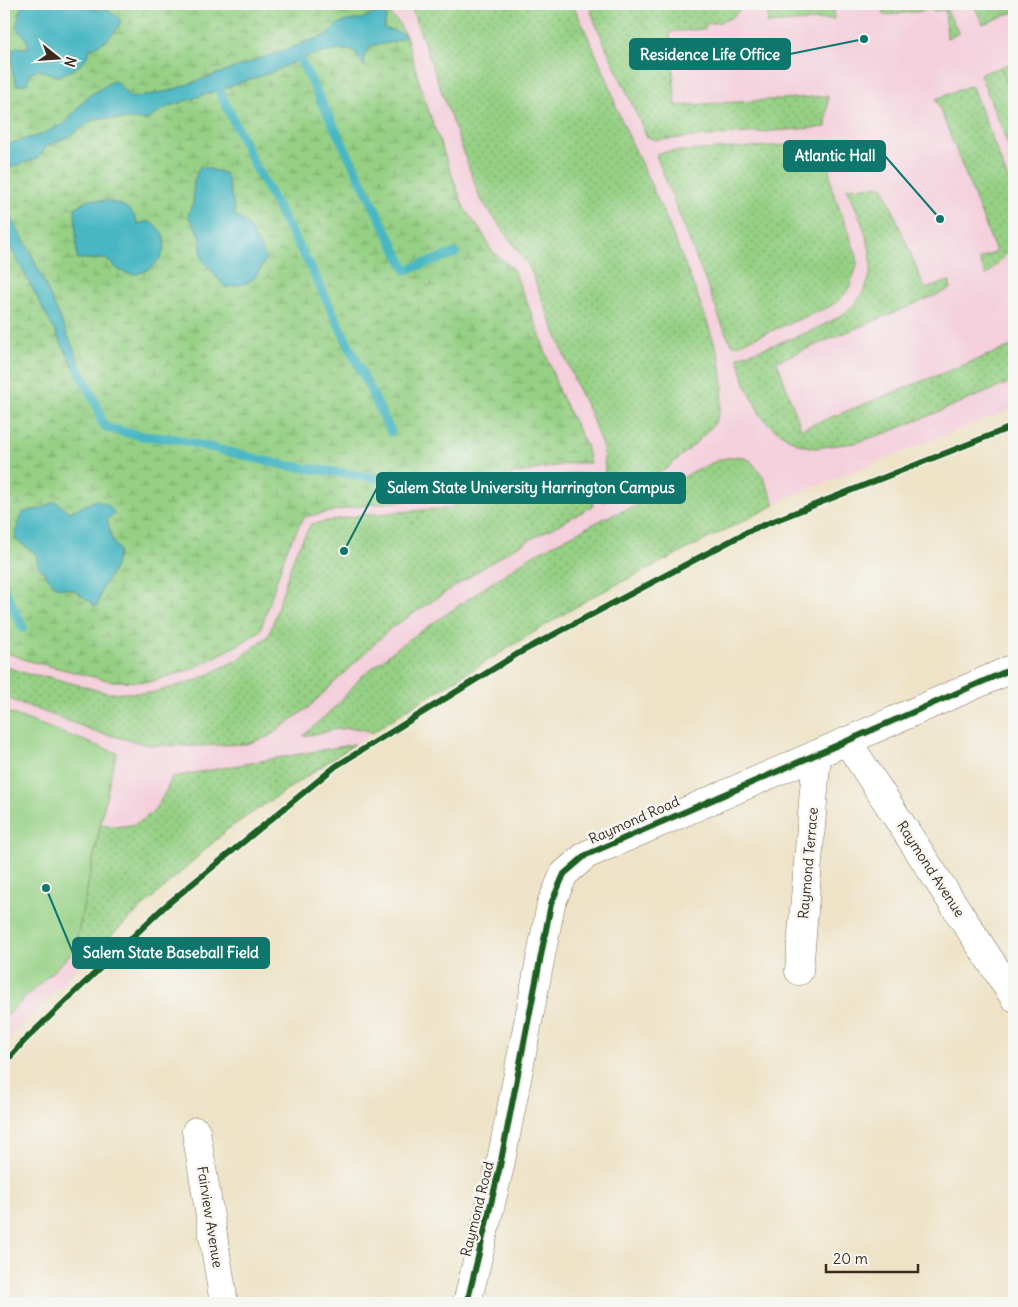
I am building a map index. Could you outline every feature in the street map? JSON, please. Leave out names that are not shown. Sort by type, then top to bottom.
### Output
[{"type":"street","name":"Raymond Road","points":[[467,1303],[500,1166],[551,904],[564,874],[586,854],[1014,668]]},
{"type":"street","name":"Raymond Avenue","points":[[847,741],[1014,997]]},
{"type":"street","name":"Raymond Terrace","points":[[799,972],[817,754]]},
{"type":"street","name":"Fairview Avenue","points":[[196,1131],[224,1303]]},
{"type":"shaded area","points":[[4,4],[1014,4],[1014,408],[794,495],[592,597],[403,712],[228,829],[92,953],[4,1045]]},
{"type":"green space","points":[[4,4],[380,4],[398,22],[406,36],[425,101],[464,208],[483,234],[491,250],[513,269],[537,327],[559,392],[586,445],[590,463],[571,463],[503,476],[448,496],[359,506],[304,517],[287,549],[260,631],[192,669],[149,682],[110,681],[29,661],[4,652]]},
{"type":"green space","points":[[410,4],[573,4],[609,83],[617,110],[666,218],[695,289],[720,358],[723,387],[720,409],[715,423],[694,445],[666,469],[642,481],[630,484],[602,502],[605,471],[603,449],[590,413],[577,387],[529,266],[480,198]]},
{"type":"green space","points":[[588,4],[730,4],[730,8],[741,7],[731,18],[706,24],[705,29],[670,32],[676,106],[828,96],[826,127],[656,140],[647,137]]},
{"type":"green space","points":[[833,4],[834,19],[768,24],[767,6]]},
{"type":"green space","points":[[883,4],[924,4],[925,11],[884,15]]},
{"type":"green space","points":[[933,4],[944,4],[959,33],[947,38],[945,10],[933,11]]},
{"type":"green space","points":[[973,4],[1014,4],[1014,12],[983,24]]},
{"type":"green space","points":[[1014,62],[1014,104],[1001,67]]},
{"type":"green space","points":[[1001,67],[1014,104],[1014,160],[980,74]]},
{"type":"green space","points":[[969,86],[972,87],[1014,195],[1014,246],[986,276],[979,259],[996,252],[936,99]]},
{"type":"green space","points":[[826,143],[832,189],[857,256],[857,266],[848,291],[829,307],[733,345],[726,334],[656,155],[663,152]]},
{"type":"green space","points":[[883,186],[925,289],[949,281],[951,289],[777,361],[801,429],[1014,345],[1014,381],[889,432],[855,443],[814,448],[801,445],[773,428],[761,416],[745,384],[738,357],[815,329],[843,314],[857,302],[869,279],[871,261],[865,233],[847,188]]},
{"type":"green space","points":[[739,456],[750,460],[763,476],[775,505],[592,597],[403,712],[372,733],[356,728],[347,728],[303,736],[338,704],[362,676],[401,645],[531,556],[607,517],[638,505],[694,471],[721,459]]},
{"type":"green space","points":[[573,474],[596,475],[593,506],[509,551],[391,628],[309,707],[268,737],[247,744],[150,745],[100,733],[4,697],[4,666],[28,674],[49,677],[108,693],[151,693],[197,680],[239,659],[269,635],[295,553],[311,524],[362,515],[450,508],[464,500],[510,485]]},
{"type":"green space","points":[[4,711],[117,753],[74,951],[4,1018]]},
{"type":"green space","points":[[355,744],[228,829],[92,953],[74,951],[101,824],[125,826],[142,820],[155,809],[165,794],[172,777]]},
{"type":"water","points":[[22,4],[94,4],[94,10],[107,9],[121,20],[113,34],[90,49],[85,60],[78,67],[58,76],[39,70],[30,73],[27,84],[17,85],[12,70],[13,48],[29,47],[25,37],[16,28]]},
{"type":"water","points":[[389,6],[384,28],[406,36],[394,42],[371,46],[364,57],[365,67],[353,50],[339,50],[308,56],[270,73],[167,107],[147,120],[96,118],[70,136],[47,146],[38,158],[4,170],[4,145],[37,136],[64,124],[87,97],[114,80],[131,98],[169,91],[327,35],[341,23],[367,17]]},
{"type":"water","points":[[200,166],[226,174],[236,216],[248,225],[266,258],[255,277],[242,284],[226,288],[202,259],[200,235],[188,216],[193,203],[194,181]]},
{"type":"water","points":[[88,199],[124,206],[134,216],[138,224],[148,222],[156,226],[164,237],[164,246],[162,255],[156,263],[140,273],[130,274],[119,270],[106,259],[77,259],[75,208]]},
{"type":"water","points":[[4,205],[31,253],[79,361],[77,373],[4,235]]},
{"type":"water","points":[[97,500],[108,505],[115,514],[107,519],[112,539],[119,551],[114,569],[102,588],[97,607],[74,590],[56,587],[38,566],[36,554],[15,539],[23,512],[43,508],[55,501],[69,512]]},
{"type":"waterway","points":[[300,59],[406,270],[455,253]]},
{"type":"waterway","points":[[219,90],[256,168],[311,268],[391,432]]},
{"type":"waterway","points":[[78,368],[100,412],[101,421],[107,428],[142,436],[176,439],[283,465],[438,486]]},
{"type":"waterway","points":[[4,589],[23,628]]},
{"type":"cycle path","points":[[4,1064],[25,1040],[164,907],[336,766],[519,653],[751,530],[1014,426]]},
{"type":"cycle path","points":[[467,1303],[500,1166],[551,904],[564,874],[586,855],[1014,668]]},
{"type":"place","name":"Residence Life Office","points":[[864,39]]},
{"type":"place","name":"Atlantic Hall","points":[[940,219]]},
{"type":"place","name":"Salem State University Harrington Campus","points":[[344,551]]},
{"type":"place","name":"Salem State Baseball Field","points":[[46,888]]}]
